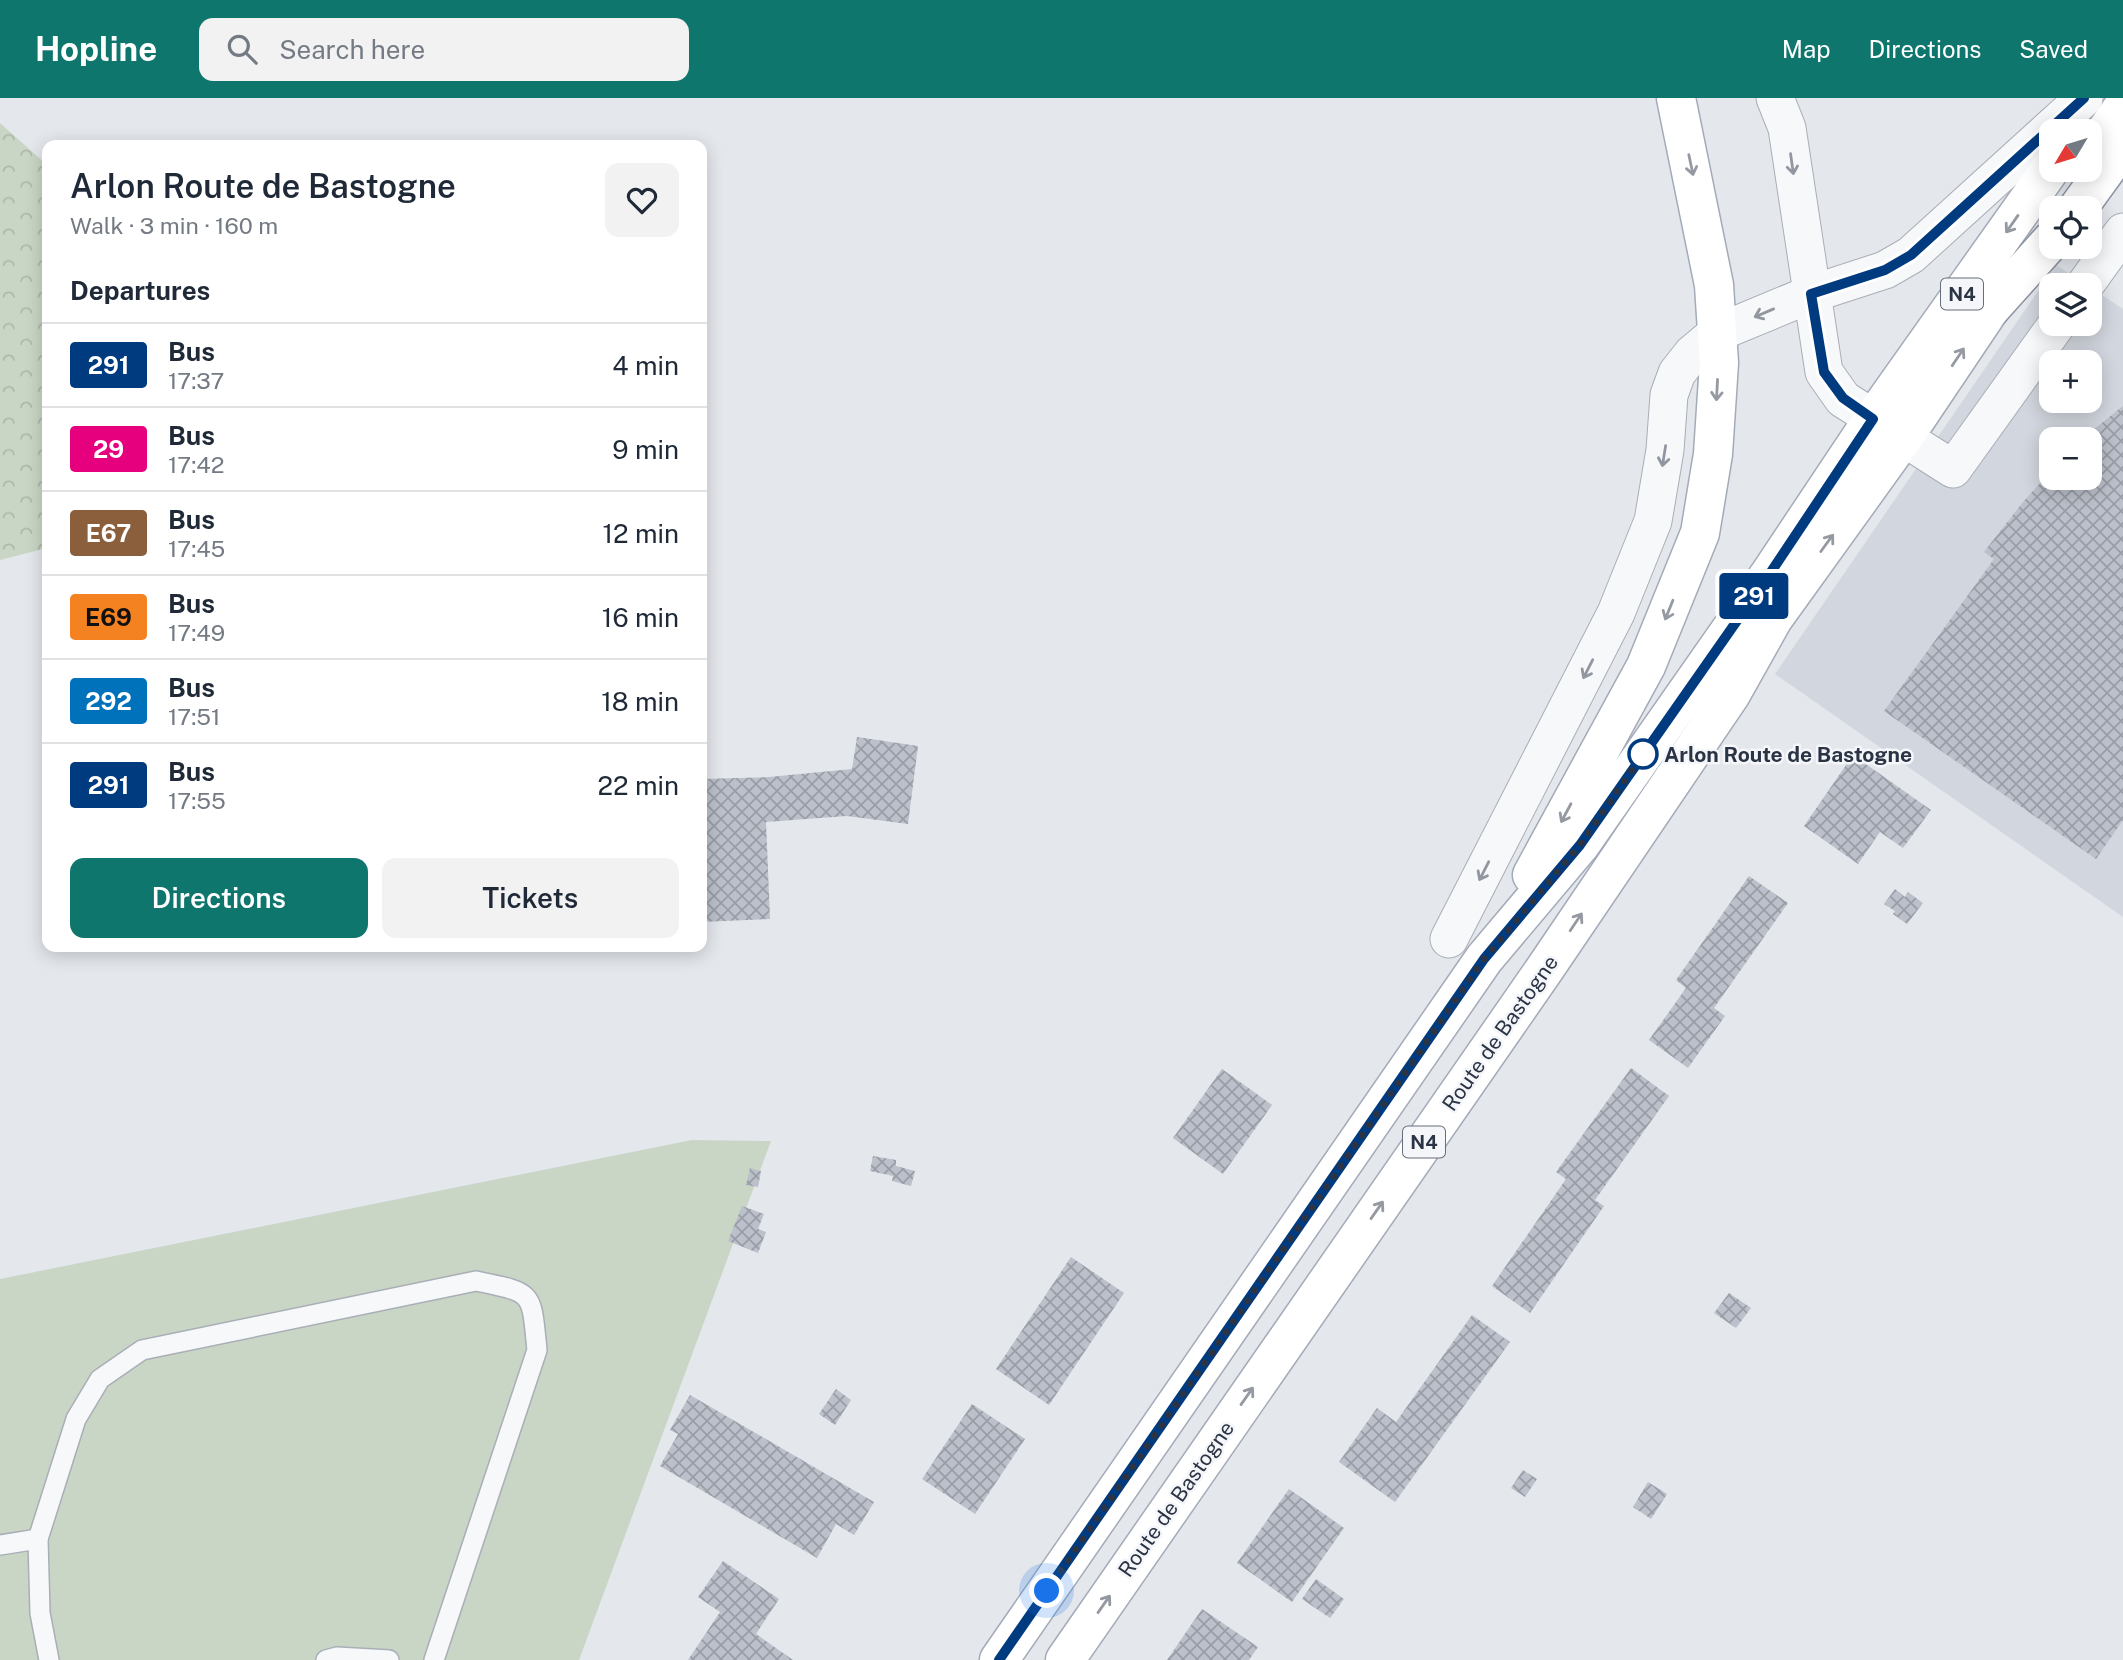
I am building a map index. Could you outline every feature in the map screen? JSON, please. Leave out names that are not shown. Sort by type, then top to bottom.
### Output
[{"type":"main road","points":[[1484,959],[1646,666],[1700,533],[1713,454],[1719,363],[1714,285],[1676,98]]},
{"type":"main road","points":[[2086,119],[2101,98]]},
{"type":"main road","points":[[2102,137],[2123,107]]},
{"type":"main road","points":[[2087,196],[2123,146]]},
{"type":"main road","name":"Route de Bastogne","points":[[1065,1660],[1724,706],[1888,428],[2042,182]]},
{"type":"main road","name":"Route de Bastogne","points":[[999,1660],[1484,959],[1580,845],[1769,575],[1888,428],[1990,309],[2069,182]]},
{"type":"main road","points":[[1990,309],[2039,254]]},
{"type":"street","points":[[1775,98],[1787,128],[1824,372],[1843,398],[1953,469],[2048,336]]},
{"type":"street","points":[[1449,939],[1616,613],[1653,521],[1665,450],[1670,396],[1676,373],[1692,354],[1717,333],[1811,294],[1885,270],[1911,255],[2084,98]]},
{"type":"street","points":[[2094,273],[2123,232]]},
{"type":"lane","points":[[49,1660],[40,1613],[38,1539],[76,1419],[100,1379],[142,1350],[476,1281],[516,1289],[527,1297],[533,1308],[537,1350],[434,1660]]},
{"type":"lane","points":[[0,1545],[38,1539]]},
{"type":"lane","points":[[326,1660],[337,1657],[389,1660]]},
{"type":"shaded area","points":[[2056,265],[2068,273],[2051,273]]},
{"type":"shaded area","points":[[2039,290],[2039,336],[2102,336],[2102,295],[2123,309],[2123,917],[1775,674]]},
{"type":"green space","points":[[0,123],[42,161],[42,549],[0,560]]},
{"type":"green space","points":[[692,1140],[771,1141],[579,1660],[0,1660],[0,1279]]},
{"type":"building","points":[[2123,406],[2123,820],[2096,859],[1884,711],[1994,559],[1984,552],[2039,484],[2039,490],[2102,490],[2102,427],[2097,427]]},
{"type":"building","points":[[857,737],[918,746],[908,824],[847,816],[766,822],[770,919],[707,922],[707,779],[769,777],[852,769]]},
{"type":"building","points":[[1853,755],[1931,810],[1903,848],[1880,832],[1858,864],[1804,826]]},
{"type":"building","points":[[1749,876],[1788,903],[1714,1008],[1725,1016],[1688,1068],[1649,1040],[1686,988],[1676,980]]},
{"type":"building","points":[[1895,889],[1905,897],[1908,892],[1923,903],[1907,924],[1884,904]]},
{"type":"building","points":[[1631,1068],[1669,1096],[1595,1200],[1604,1206],[1530,1313],[1492,1286],[1566,1179],[1556,1172]]},
{"type":"building","points":[[1222,1069],[1272,1105],[1223,1174],[1173,1138]]},
{"type":"building","points":[[873,1156],[896,1160],[896,1166],[915,1171],[911,1186],[892,1181],[893,1176],[870,1171]]},
{"type":"building","points":[[750,1168],[761,1171],[758,1187],[746,1185]]},
{"type":"building","points":[[742,1206],[764,1214],[758,1229],[766,1232],[758,1253],[728,1241]]},
{"type":"building","points":[[1071,1257],[1124,1293],[1049,1405],[996,1369]]},
{"type":"building","points":[[1729,1293],[1751,1308],[1736,1328],[1714,1313]]},
{"type":"building","points":[[1472,1315],[1510,1342],[1395,1502],[1339,1462],[1377,1408],[1396,1422]]},
{"type":"building","points":[[836,1389],[851,1400],[835,1425],[819,1414]]},
{"type":"building","points":[[690,1395],[874,1502],[854,1535],[836,1524],[817,1558],[660,1466],[678,1434],[670,1430]]},
{"type":"building","points":[[972,1404],[1025,1439],[975,1514],[922,1479]]},
{"type":"building","points":[[1523,1470],[1537,1479],[1525,1497],[1511,1488]]},
{"type":"building","points":[[1648,1482],[1667,1494],[1651,1519],[1633,1507]]},
{"type":"building","points":[[1289,1489],[1344,1528],[1292,1602],[1237,1563]]},
{"type":"building","points":[[723,1561],[779,1599],[756,1634],[793,1660],[688,1660],[720,1612],[698,1597]]},
{"type":"building","points":[[1316,1579],[1344,1599],[1330,1618],[1302,1599]]},
{"type":"building","points":[[1202,1609],[1258,1647],[1249,1660],[1167,1660]]},
{"type":"bus line","name":"291","points":[[999,1660],[1484,959],[1580,845],[1769,575],[1873,419],[1843,398],[1824,372],[1811,294],[1885,270],[1911,255],[2084,98]]},
{"type":"place","name":"Arlon Route de Bastogne","points":[[1643,754]]},
{"type":"route","points":[[1047,1591],[1484,959],[1580,845],[1643,754]]}]
